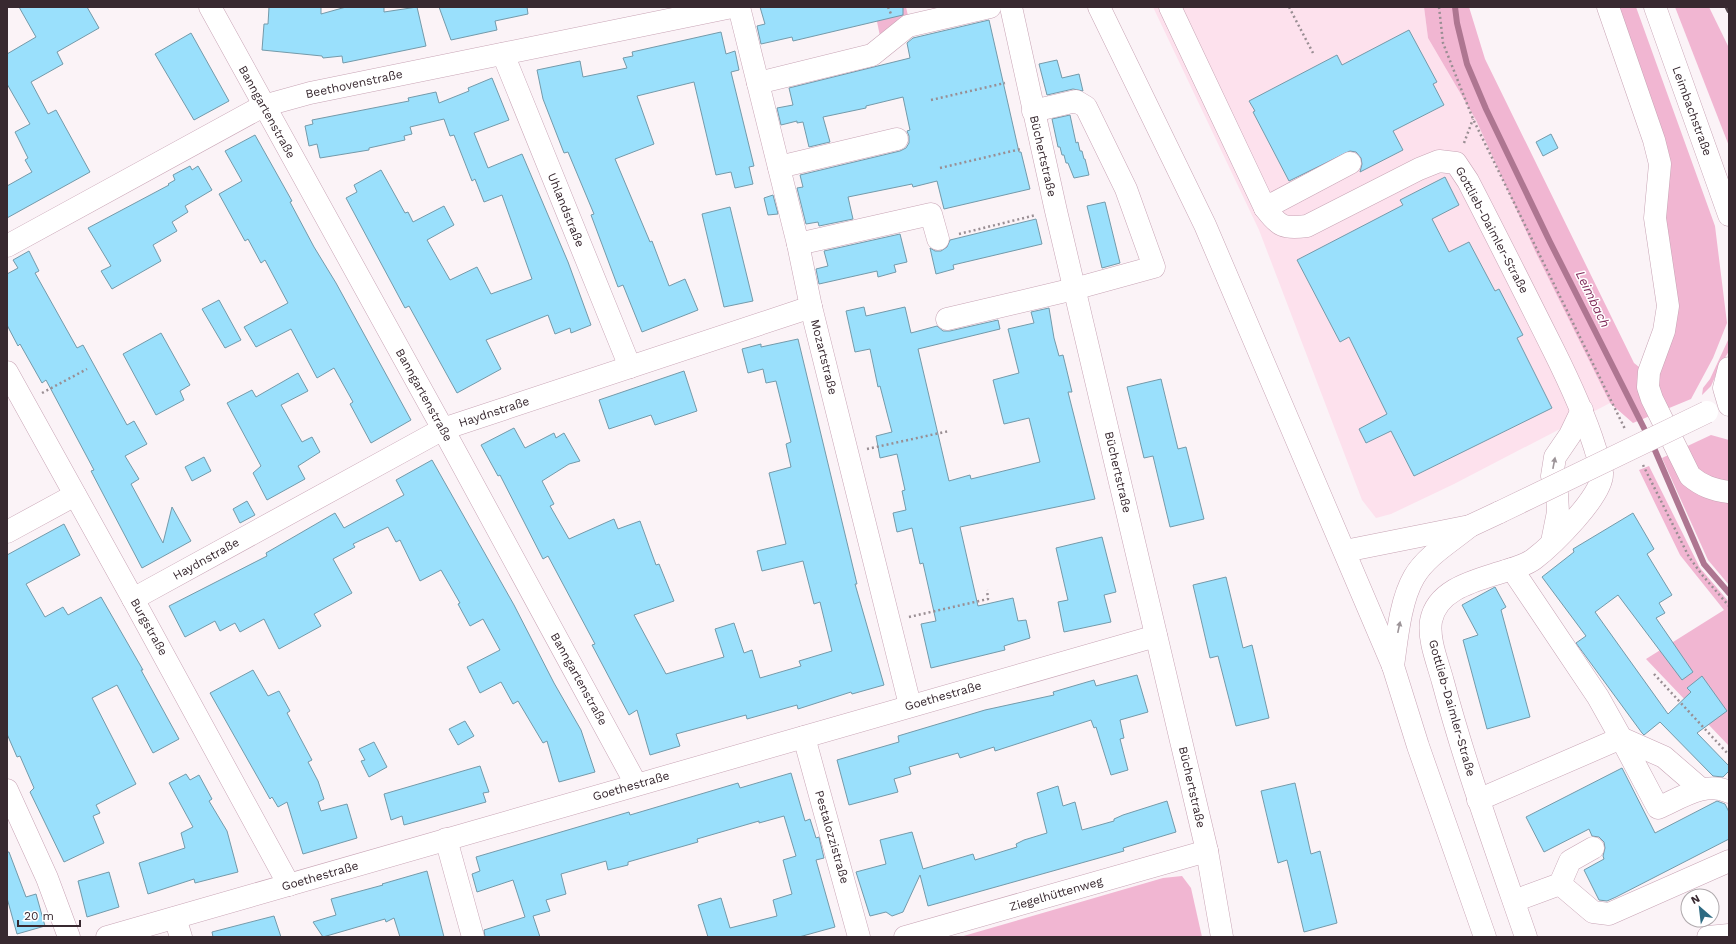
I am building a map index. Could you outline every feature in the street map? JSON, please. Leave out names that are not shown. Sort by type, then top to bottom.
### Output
[{"type":"street","name":"Banngartenstraße","points":[[210,7],[263,106],[443,429],[636,784]]},
{"type":"street","name":"Beethovenstraße","points":[[7,246],[263,106],[310,93],[732,7]]},
{"type":"street","name":"Mozartstraße","points":[[739,7],[798,244],[811,307],[910,706]]},
{"type":"street","points":[[758,83],[872,55],[908,26],[990,7]]},
{"type":"street","name":"Büchertstraße","points":[[1010,7],[1040,144],[1207,851],[1222,937]]},
{"type":"street","points":[[1099,7],[1205,225],[1393,666],[1423,761],[1485,937]]},
{"type":"street","name":"Gottlieb-Daimler-Straße","points":[[1170,7],[1265,208],[1274,220],[1289,228],[1307,226],[1419,169],[1439,161],[1456,163],[1468,181],[1582,410],[1603,474],[1595,496],[1533,560],[1452,591],[1443,598],[1435,609],[1431,621],[1431,634],[1447,698],[1478,800],[1526,937]]},
{"type":"street","points":[[1608,7],[1654,140],[1660,164],[1656,218],[1668,306],[1664,331],[1649,372],[1648,387],[1652,399],[1690,476],[1701,485],[1716,490],[1729,492]]},
{"type":"street","name":"Leimbachstraße","points":[[1655,7],[1729,215]]},
{"type":"street","name":"Uhlandstraße","points":[[503,54],[630,367]]},
{"type":"street","points":[[947,319],[1074,289],[1154,267],[1126,189],[1086,107],[1076,101],[1033,111]]},
{"type":"street","points":[[779,167],[896,139]]},
{"type":"street","points":[[1265,208],[1350,163]]},
{"type":"street","points":[[798,244],[931,214],[938,239]]},
{"type":"street","name":"Haydnstraße","points":[[134,599],[443,429],[811,307]]},
{"type":"street","points":[[1345,551],[1470,526],[1707,412],[1728,404],[1724,388],[1729,368]]},
{"type":"street","name":"Burgstraße","points":[[7,372],[134,599],[289,884]]},
{"type":"street","points":[[1552,542],[1558,512],[1557,494],[1552,476],[1555,457],[1570,435],[1582,410]]},
{"type":"street","points":[[7,532],[75,495]]},
{"type":"street","points":[[1393,666],[1398,628],[1414,577],[1428,560],[1470,526]]},
{"type":"street","points":[[1512,569],[1598,697],[1658,808],[1701,789],[1709,788],[1729,792]]},
{"type":"street","name":"Goethestraße","points":[[107,937],[178,928],[289,884],[1156,636]]},
{"type":"street","name":"Pestalozzistraße","points":[[804,737],[859,937]]},
{"type":"street","points":[[1478,800],[1621,738],[1664,757],[1701,789]]},
{"type":"street","points":[[7,790],[47,878],[69,937]]},
{"type":"street","points":[[446,839],[473,937]]},
{"type":"street","points":[[1514,901],[1560,884],[1570,861],[1592,848]]},
{"type":"street","name":"Ziegelhüttenweg","points":[[905,937],[1207,851]]},
{"type":"street","points":[[1560,884],[1593,912],[1609,914],[1729,861]]},
{"type":"street","points":[[1708,937],[1729,935]]},
{"type":"path","points":[[1289,7],[1313,53]]},
{"type":"path","points":[[1439,7],[1443,43],[1473,119],[1627,433]]},
{"type":"path","points":[[931,100],[1025,78]]},
{"type":"path","points":[[1456,163],[1473,119]]},
{"type":"path","points":[[940,168],[1040,144]]},
{"type":"path","points":[[938,239],[1056,211]]},
{"type":"path","points":[[24,403],[87,369]]},
{"type":"path","points":[[848,454],[949,431]]},
{"type":"path","points":[[1641,460],[1690,557],[1703,576],[1729,606]]},
{"type":"path","points":[[889,622],[988,598],[986,590]]},
{"type":"path","points":[[1654,674],[1729,755]]},
{"type":"shaded area","points":[[874,7],[906,7],[909,20],[881,41]]},
{"type":"shaded area","points":[[1153,7],[1424,7],[1428,38],[1476,120],[1535,251],[1610,403],[1454,484],[1391,514],[1376,518],[1362,500],[1259,230]]},
{"type":"shaded area","points":[[1424,7],[1469,7],[1485,59],[1634,363],[1653,378],[1669,262],[1617,7],[1636,7],[1715,226],[1727,323],[1713,358],[1691,399],[1633,423],[1610,403],[1535,251],[1476,120],[1428,38]]},
{"type":"shaded area","points":[[1675,7],[1709,7],[1729,48],[1729,146]]},
{"type":"shaded area","points":[[1729,338],[1729,351],[1711,386],[1702,395],[1703,388],[1710,379]]},
{"type":"shaded area","points":[[1711,435],[1729,440],[1729,585],[1708,560],[1662,458]]},
{"type":"shaded area","points":[[1649,466],[1700,568],[1729,602],[1729,746],[1646,659],[1724,610],[1680,555],[1639,470]]},
{"type":"shaded area","points":[[1182,876],[1191,888],[1202,937],[960,937],[1163,878]]},
{"type":"building","points":[[19,7],[87,7],[99,28],[57,52],[63,64],[31,82],[48,114],[56,110],[90,172],[7,218],[7,186],[32,172],[25,160],[28,158],[15,132],[30,124],[7,84],[7,54],[36,37]]},
{"type":"building","points":[[269,7],[321,7],[321,14],[346,7],[384,7],[384,12],[417,7],[426,46],[343,63],[342,56],[323,58],[322,56],[262,50],[264,24],[268,24]]},
{"type":"building","points":[[439,7],[527,7],[528,14],[495,21],[497,30],[451,40]]},
{"type":"building","points":[[760,7],[903,7],[903,15],[793,41],[792,37],[761,44],[757,26],[765,24]]},
{"type":"building","points":[[989,20],[1019,152],[1021,152],[1030,189],[944,209],[937,181],[913,187],[912,184],[848,197],[853,219],[819,226],[818,222],[806,224],[797,188],[803,187],[800,175],[900,151],[906,148],[909,143],[907,131],[910,130],[903,97],[866,106],[866,108],[823,117],[830,142],[809,147],[803,122],[797,123],[797,121],[781,125],[777,108],[793,105],[789,88],[910,58],[907,43],[913,38]]},
{"type":"building","points":[[1409,30],[1437,82],[1433,84],[1444,105],[1393,131],[1403,150],[1360,172],[1362,164],[1361,158],[1356,152],[1350,151],[1289,181],[1253,112],[1255,111],[1249,101],[1337,55],[1342,65]]},
{"type":"building","points":[[721,32],[726,54],[735,51],[739,70],[731,72],[754,166],[749,167],[753,184],[735,188],[731,172],[716,175],[694,82],[637,96],[654,144],[615,159],[650,242],[652,241],[669,286],[685,279],[698,310],[642,332],[623,285],[618,287],[591,215],[594,214],[568,152],[564,153],[543,99],[537,70],[580,61],[583,77],[627,68],[623,58],[633,56],[632,52]]},
{"type":"building","points":[[191,33],[229,101],[194,120],[155,54]]},
{"type":"building","points":[[1057,60],[1062,78],[1079,74],[1083,91],[1073,89],[1047,95],[1039,64]]},
{"type":"building","points":[[492,78],[509,120],[474,133],[488,168],[522,154],[568,262],[591,325],[571,333],[570,328],[555,334],[548,315],[486,340],[501,369],[457,393],[409,306],[405,308],[346,198],[357,192],[354,185],[381,170],[405,213],[408,212],[413,222],[444,206],[454,225],[427,240],[450,280],[477,267],[491,294],[532,279],[502,195],[484,202],[475,179],[472,181],[454,135],[450,136],[444,119],[410,127],[412,134],[404,136],[405,140],[369,148],[369,150],[320,158],[317,144],[309,146],[305,126],[313,124],[312,120],[409,101],[408,98],[436,92],[439,103],[469,91],[468,88]]},
{"type":"building","points":[[1070,115],[1076,143],[1078,142],[1080,151],[1082,151],[1089,175],[1074,178],[1068,163],[1066,163],[1064,155],[1062,155],[1060,147],[1058,147],[1052,119]]},
{"type":"building","points":[[1551,134],[1558,148],[1543,156],[1536,142]]},
{"type":"building","points":[[255,135],[292,201],[290,202],[314,247],[336,283],[411,420],[371,443],[350,404],[353,402],[334,368],[317,378],[291,329],[256,347],[244,327],[288,303],[265,260],[261,263],[248,239],[245,241],[219,194],[242,181],[225,151]]},
{"type":"building","points":[[190,166],[192,170],[198,166],[212,190],[185,206],[188,212],[172,222],[177,231],[153,245],[161,261],[112,289],[101,271],[111,266],[88,228],[169,185],[168,184],[175,180],[173,175]]},
{"type":"building","points":[[1445,177],[1459,205],[1432,219],[1449,252],[1469,242],[1495,291],[1499,289],[1523,335],[1517,338],[1552,408],[1414,476],[1391,431],[1366,443],[1359,429],[1387,414],[1349,337],[1340,342],[1297,260],[1403,205],[1400,200]]},
{"type":"building","points":[[773,195],[778,214],[768,215],[764,198]]},
{"type":"building","points":[[1105,202],[1120,263],[1102,268],[1087,206]]},
{"type":"building","points":[[730,207],[753,301],[724,307],[702,214]]},
{"type":"building","points":[[1036,219],[1042,244],[953,265],[954,269],[936,274],[930,248],[935,251],[941,251],[947,247],[950,240]]},
{"type":"building","points":[[900,234],[907,262],[894,265],[896,272],[878,277],[877,271],[819,284],[816,269],[828,266],[824,251]]},
{"type":"building","points":[[29,251],[39,271],[35,273],[77,348],[83,345],[127,425],[134,421],[147,444],[125,456],[139,479],[131,484],[163,543],[172,507],[191,541],[142,568],[91,471],[94,470],[46,380],[42,383],[20,344],[18,346],[7,325],[7,274],[18,268],[13,260]]},
{"type":"building","points":[[219,300],[241,340],[225,348],[202,309]]},
{"type":"building","points":[[864,307],[866,316],[905,307],[911,333],[937,326],[943,331],[950,331],[998,320],[1000,329],[918,349],[949,481],[970,475],[971,479],[1040,462],[1029,418],[1004,424],[993,380],[1019,373],[1008,329],[1034,323],[1031,312],[1049,308],[1054,338],[1059,356],[1063,355],[1072,392],[1068,392],[1095,499],[960,527],[978,606],[1013,598],[1018,621],[1026,620],[1030,638],[1004,646],[1005,650],[931,668],[921,624],[936,621],[923,563],[920,564],[912,528],[897,532],[893,513],[906,510],[902,491],[905,490],[897,454],[880,458],[876,436],[892,432],[880,386],[878,387],[870,349],[855,352],[846,311]]},
{"type":"building","points":[[161,333],[190,385],[180,391],[184,400],[156,415],[123,354]]},
{"type":"building","points":[[798,339],[857,584],[855,584],[884,685],[852,694],[851,692],[798,709],[797,705],[747,719],[746,715],[676,734],[680,746],[650,755],[637,710],[629,715],[592,645],[595,644],[548,556],[543,559],[500,475],[498,476],[481,445],[514,428],[525,448],[554,433],[556,438],[564,433],[580,461],[569,464],[542,481],[554,504],[550,506],[569,539],[614,519],[618,529],[640,521],[656,565],[659,564],[674,601],[634,615],[666,674],[724,657],[715,629],[734,623],[744,653],[752,650],[760,678],[801,666],[799,661],[832,651],[820,602],[814,604],[803,561],[762,571],[757,551],[786,544],[769,473],[791,467],[786,444],[791,442],[776,381],[766,383],[763,369],[748,373],[742,349],[761,344],[761,347]]},
{"type":"building","points":[[684,371],[697,411],[655,425],[651,415],[609,429],[599,400]]},
{"type":"building","points":[[298,373],[308,391],[281,405],[302,442],[312,437],[320,452],[298,466],[305,479],[267,500],[253,473],[261,466],[227,403],[252,390],[256,397]]},
{"type":"building","points":[[1161,379],[1178,449],[1186,447],[1204,519],[1170,527],[1153,456],[1144,458],[1127,387]]},
{"type":"building","points":[[204,457],[211,471],[192,481],[185,467]]},
{"type":"building","points":[[432,460],[514,605],[554,683],[581,730],[595,772],[559,782],[547,741],[543,743],[518,701],[513,704],[501,682],[480,693],[467,667],[500,650],[483,619],[470,626],[458,604],[460,603],[441,570],[420,581],[400,540],[396,542],[388,527],[353,544],[355,547],[333,559],[352,593],[314,614],[321,626],[279,649],[264,619],[240,632],[235,623],[220,631],[215,621],[185,637],[169,606],[267,556],[266,553],[335,513],[344,528],[404,495],[396,480]]},
{"type":"building","points":[[247,501],[255,515],[240,523],[233,509]]},
{"type":"building","points":[[1633,513],[1654,549],[1647,554],[1672,595],[1659,603],[1665,613],[1656,618],[1693,672],[1682,680],[1618,595],[1595,612],[1668,714],[1691,692],[1687,688],[1702,676],[1727,711],[1697,733],[1729,766],[1729,771],[1723,777],[1713,776],[1660,722],[1644,735],[1642,733],[1576,643],[1586,636],[1542,577],[1574,552],[1573,549]]},
{"type":"building","points":[[64,524],[80,555],[26,584],[45,617],[63,607],[68,615],[101,597],[143,670],[141,670],[179,739],[153,753],[117,685],[92,698],[136,784],[96,805],[100,813],[93,816],[104,843],[64,862],[30,792],[34,788],[20,756],[17,757],[7,734],[7,555]]},
{"type":"building","points":[[1102,537],[1116,592],[1104,595],[1111,622],[1064,632],[1058,602],[1068,600],[1056,548]]},
{"type":"building","points":[[1226,577],[1243,648],[1252,645],[1269,718],[1236,726],[1218,656],[1210,658],[1193,585]]},
{"type":"building","points":[[1495,587],[1506,607],[1501,610],[1530,717],[1487,729],[1463,640],[1478,635],[1462,605]]},
{"type":"building","points":[[253,670],[268,696],[279,691],[290,711],[287,713],[312,760],[308,762],[318,781],[324,799],[318,802],[321,811],[347,804],[357,838],[303,854],[287,802],[278,807],[272,797],[270,799],[210,693]]},
{"type":"building","points":[[1137,675],[1148,712],[1120,720],[1124,738],[1120,739],[1128,770],[1111,775],[1096,727],[1094,728],[1091,720],[995,751],[994,747],[960,758],[958,753],[909,767],[911,774],[894,779],[898,792],[849,805],[837,760],[899,742],[898,736],[985,710],[1054,695],[1053,692],[1094,680],[1096,686]]},
{"type":"building","points":[[465,721],[474,736],[458,745],[449,729]]},
{"type":"building","points":[[374,742],[387,767],[369,777],[361,761],[365,760],[359,749]]},
{"type":"building","points":[[480,766],[489,792],[483,793],[486,802],[404,825],[402,816],[391,820],[384,794]]},
{"type":"building","points":[[1622,768],[1655,833],[1717,801],[1725,804],[1729,812],[1729,839],[1616,897],[1607,901],[1599,900],[1584,870],[1604,859],[1604,842],[1599,837],[1592,836],[1589,829],[1544,852],[1526,817]]},
{"type":"building","points":[[791,773],[805,821],[810,819],[816,838],[819,837],[824,858],[816,860],[835,927],[799,937],[708,937],[698,905],[721,898],[730,928],[777,916],[773,900],[792,894],[783,860],[796,856],[784,816],[759,823],[759,821],[697,839],[698,842],[628,862],[628,865],[608,870],[606,861],[561,874],[566,894],[546,900],[550,911],[533,916],[540,937],[485,937],[484,930],[525,917],[513,880],[477,892],[472,874],[480,871],[476,857],[629,812],[630,815],[738,783],[740,788]]},
{"type":"building","points":[[186,774],[190,780],[199,775],[212,799],[209,801],[227,831],[238,872],[195,883],[194,879],[148,894],[139,863],[185,848],[181,833],[193,827],[169,783]]},
{"type":"building","points":[[1295,783],[1311,854],[1320,851],[1337,923],[1304,932],[1287,860],[1278,863],[1261,791]]},
{"type":"building","points":[[1058,786],[1063,806],[1075,802],[1082,830],[1114,821],[1114,819],[1123,815],[1167,801],[1176,832],[1123,848],[1124,851],[928,906],[920,875],[903,912],[892,916],[886,912],[870,916],[856,872],[886,864],[880,840],[912,832],[923,869],[973,854],[975,860],[1017,847],[1016,844],[1024,840],[1047,833],[1037,793]]},
{"type":"building","points":[[7,852],[9,852],[26,897],[36,894],[45,926],[17,934],[7,898]]},
{"type":"building","points":[[427,871],[444,937],[400,937],[394,918],[386,922],[385,919],[323,937],[313,922],[336,915],[331,899]]},
{"type":"building","points":[[109,872],[119,907],[87,917],[78,881]]},
{"type":"building","points":[[274,916],[281,937],[213,937],[212,932]]},
{"type":"waterway","name":"Leimbach","points":[[1455,7],[1457,23],[1467,64],[1486,109],[1550,242],[1654,448],[1704,564],[1729,593]]},
{"type":"railway","points":[[1726,7],[1729,13]]}]
